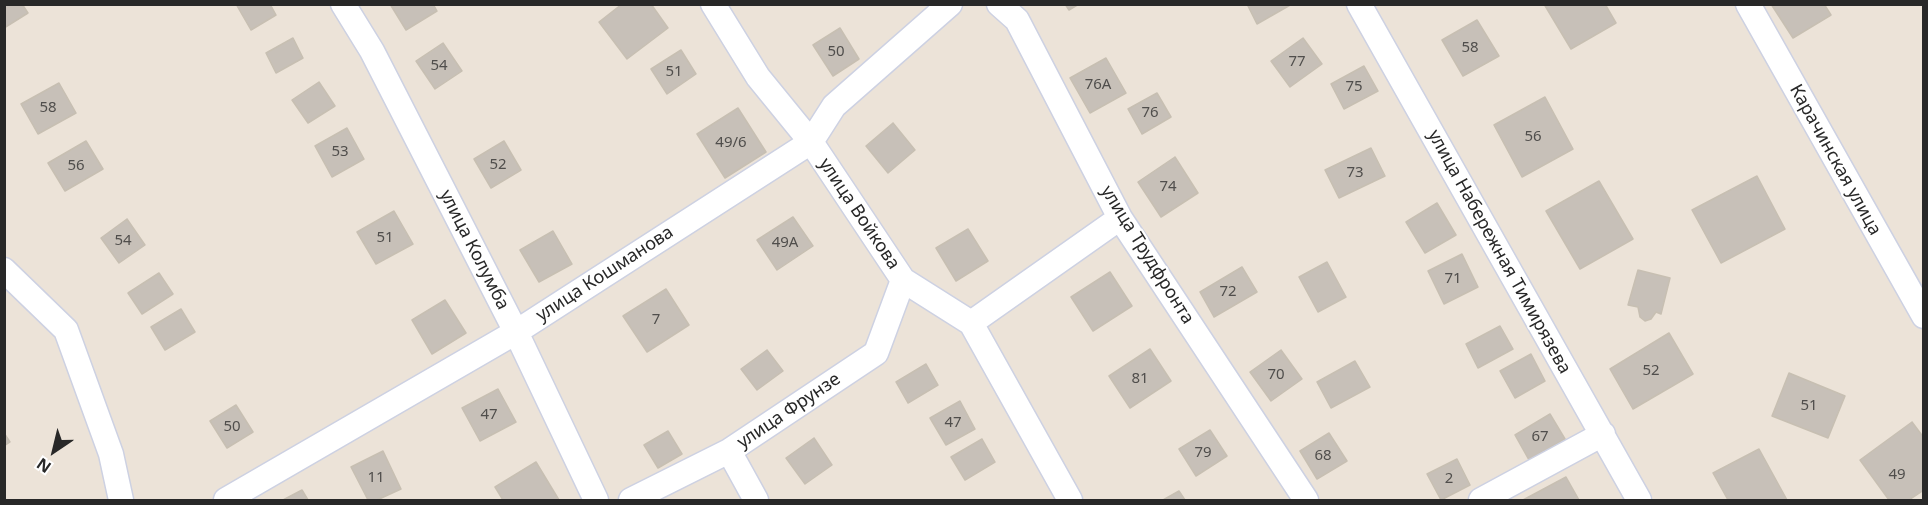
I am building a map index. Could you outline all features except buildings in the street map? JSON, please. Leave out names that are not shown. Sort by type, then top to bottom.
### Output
[{"type":"street","name":"улица Колумба","points":[[343,4],[372,51],[516,332],[596,501]]},
{"type":"street","name":"улица Войкова","points":[[713,4],[758,77],[811,142],[903,280],[971,323],[1070,501]]},
{"type":"street","name":"улица Кошманова","points":[[226,501],[516,332],[811,142],[834,106],[950,4]]},
{"type":"street","name":"улица Трудфронта","points":[[999,4],[1017,20],[1120,218],[1306,501]]},
{"type":"street","name":"улица Набережная Тимирязева","points":[[1359,4],[1639,501]]},
{"type":"street","name":"Карачинская улица","points":[[1748,4],[1923,316]]},
{"type":"street","points":[[971,323],[1120,218]]},
{"type":"street","points":[[4,270],[66,330],[111,454],[121,501]]},
{"type":"street","name":"улица Фрунзе","points":[[631,501],[729,451],[876,353],[903,280]]},
{"type":"street","points":[[1481,501],[1603,434]]},
{"type":"street","points":[[729,451],[756,501]]}]
